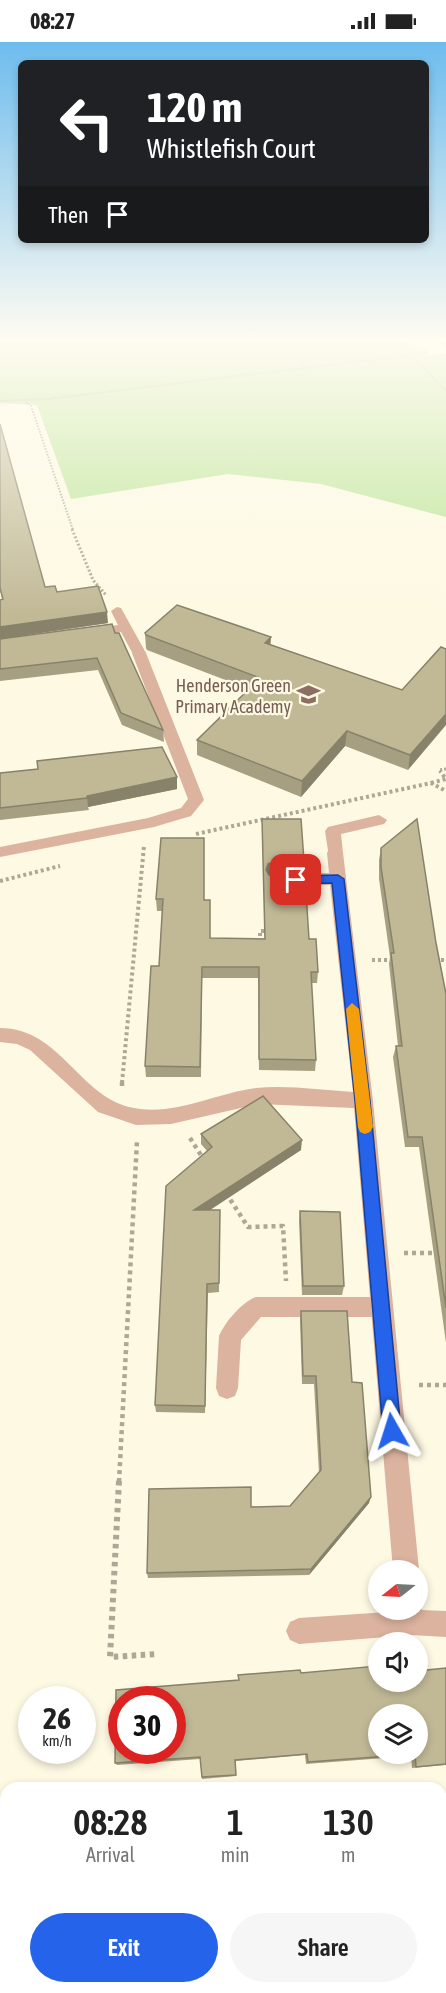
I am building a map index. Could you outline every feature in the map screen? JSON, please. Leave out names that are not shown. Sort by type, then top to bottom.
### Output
[{"type":"street","points":[[0,852],[149,823],[186,812],[196,800],[139,653],[117,611]]},
{"type":"street","points":[[71,636],[126,627]]},
{"type":"street","points":[[379,820],[333,831],[363,1101],[405,1560]]},
{"type":"street","points":[[275,880],[338,879]]},
{"type":"street","points":[[0,1035],[21,1037],[46,1051],[96,1102],[129,1115],[148,1118],[175,1115],[257,1096],[363,1101]]},
{"type":"street","points":[[227,1388],[230,1336],[256,1307],[381,1307]]},
{"type":"street","points":[[299,1631],[380,1620]]},
{"type":"street","points":[[428,1620],[446,1624]]},
{"type":"path","points":[[40,432],[80,551],[93,580],[117,611]]},
{"type":"path","points":[[190,835],[431,783],[446,779],[439,770],[446,768]]},
{"type":"path","points":[[431,783],[446,791]]},
{"type":"path","points":[[133,848],[144,845],[129,1115],[110,1657],[158,1654]]},
{"type":"path","points":[[0,881],[66,864]]},
{"type":"path","points":[[260,949],[260,931],[270,931]]},
{"type":"path","points":[[347,960],[402,960]]},
{"type":"path","points":[[424,960],[446,960]]},
{"type":"path","points":[[175,1115],[205,1162]]},
{"type":"path","points":[[224,1190],[248,1227],[283,1226],[288,1307]]},
{"type":"path","points":[[376,1254],[446,1253]]},
{"type":"green space","points":[[47,432],[446,432],[446,517],[321,484],[228,474],[71,499]]},
{"type":"building","points":[[0,432],[2,432],[45,587],[55,586],[57,592],[98,586],[107,612],[0,627],[0,600],[3,599],[0,588]]},
{"type":"building","points":[[177,605],[271,637],[265,643],[402,690],[441,647],[446,649],[446,714],[410,755],[347,731],[302,781],[197,740],[260,678],[146,635],[145,633]]},
{"type":"building","points":[[112,624],[115,633],[119,633],[163,730],[121,713],[97,658],[0,669],[0,639]]},
{"type":"building","points":[[162,747],[177,777],[87,796],[87,798],[0,808],[0,773],[38,769],[37,761]]},
{"type":"building","points":[[262,819],[301,819],[304,861],[275,861],[268,864],[266,870],[269,875],[275,877],[305,877],[309,939],[316,939],[318,972],[311,972],[316,1060],[259,1059],[259,967],[202,967],[200,1067],[145,1066],[151,966],[159,966],[163,899],[156,899],[161,838],[204,838],[204,900],[210,900],[210,938],[265,939]]},
{"type":"building","points":[[417,819],[446,994],[446,1308],[422,1137],[408,1137],[396,1046],[402,1046],[391,953],[394,953],[381,867],[381,848]]},
{"type":"building","points":[[263,1096],[302,1140],[194,1210],[220,1210],[219,1283],[207,1284],[205,1406],[155,1405],[166,1186],[212,1147],[201,1134]]},
{"type":"building","points":[[300,1211],[340,1212],[344,1286],[303,1286]]},
{"type":"building","points":[[301,1311],[347,1311],[352,1382],[362,1383],[371,1497],[311,1569],[147,1573],[149,1489],[251,1487],[251,1507],[290,1506],[321,1470],[316,1376],[303,1376]]},
{"type":"building","points":[[368,1667],[368,1692],[428,1692],[428,1670],[446,1668],[446,1764],[416,1767],[416,1764],[428,1764],[428,1704],[368,1704],[368,1758],[308,1762],[307,1754],[235,1760],[236,1775],[202,1777],[200,1757],[186,1758],[186,1686],[165,1686],[239,1680],[238,1675],[300,1670],[301,1673]]},
{"type":"slow traffic","points":[[352,1009],[365,1127]]},
{"type":"place","name":"Henderson Green Primary Academy","points":[[309,695]]},
{"type":"route","points":[[296,880],[338,879],[363,1101],[392,1431]]}]
